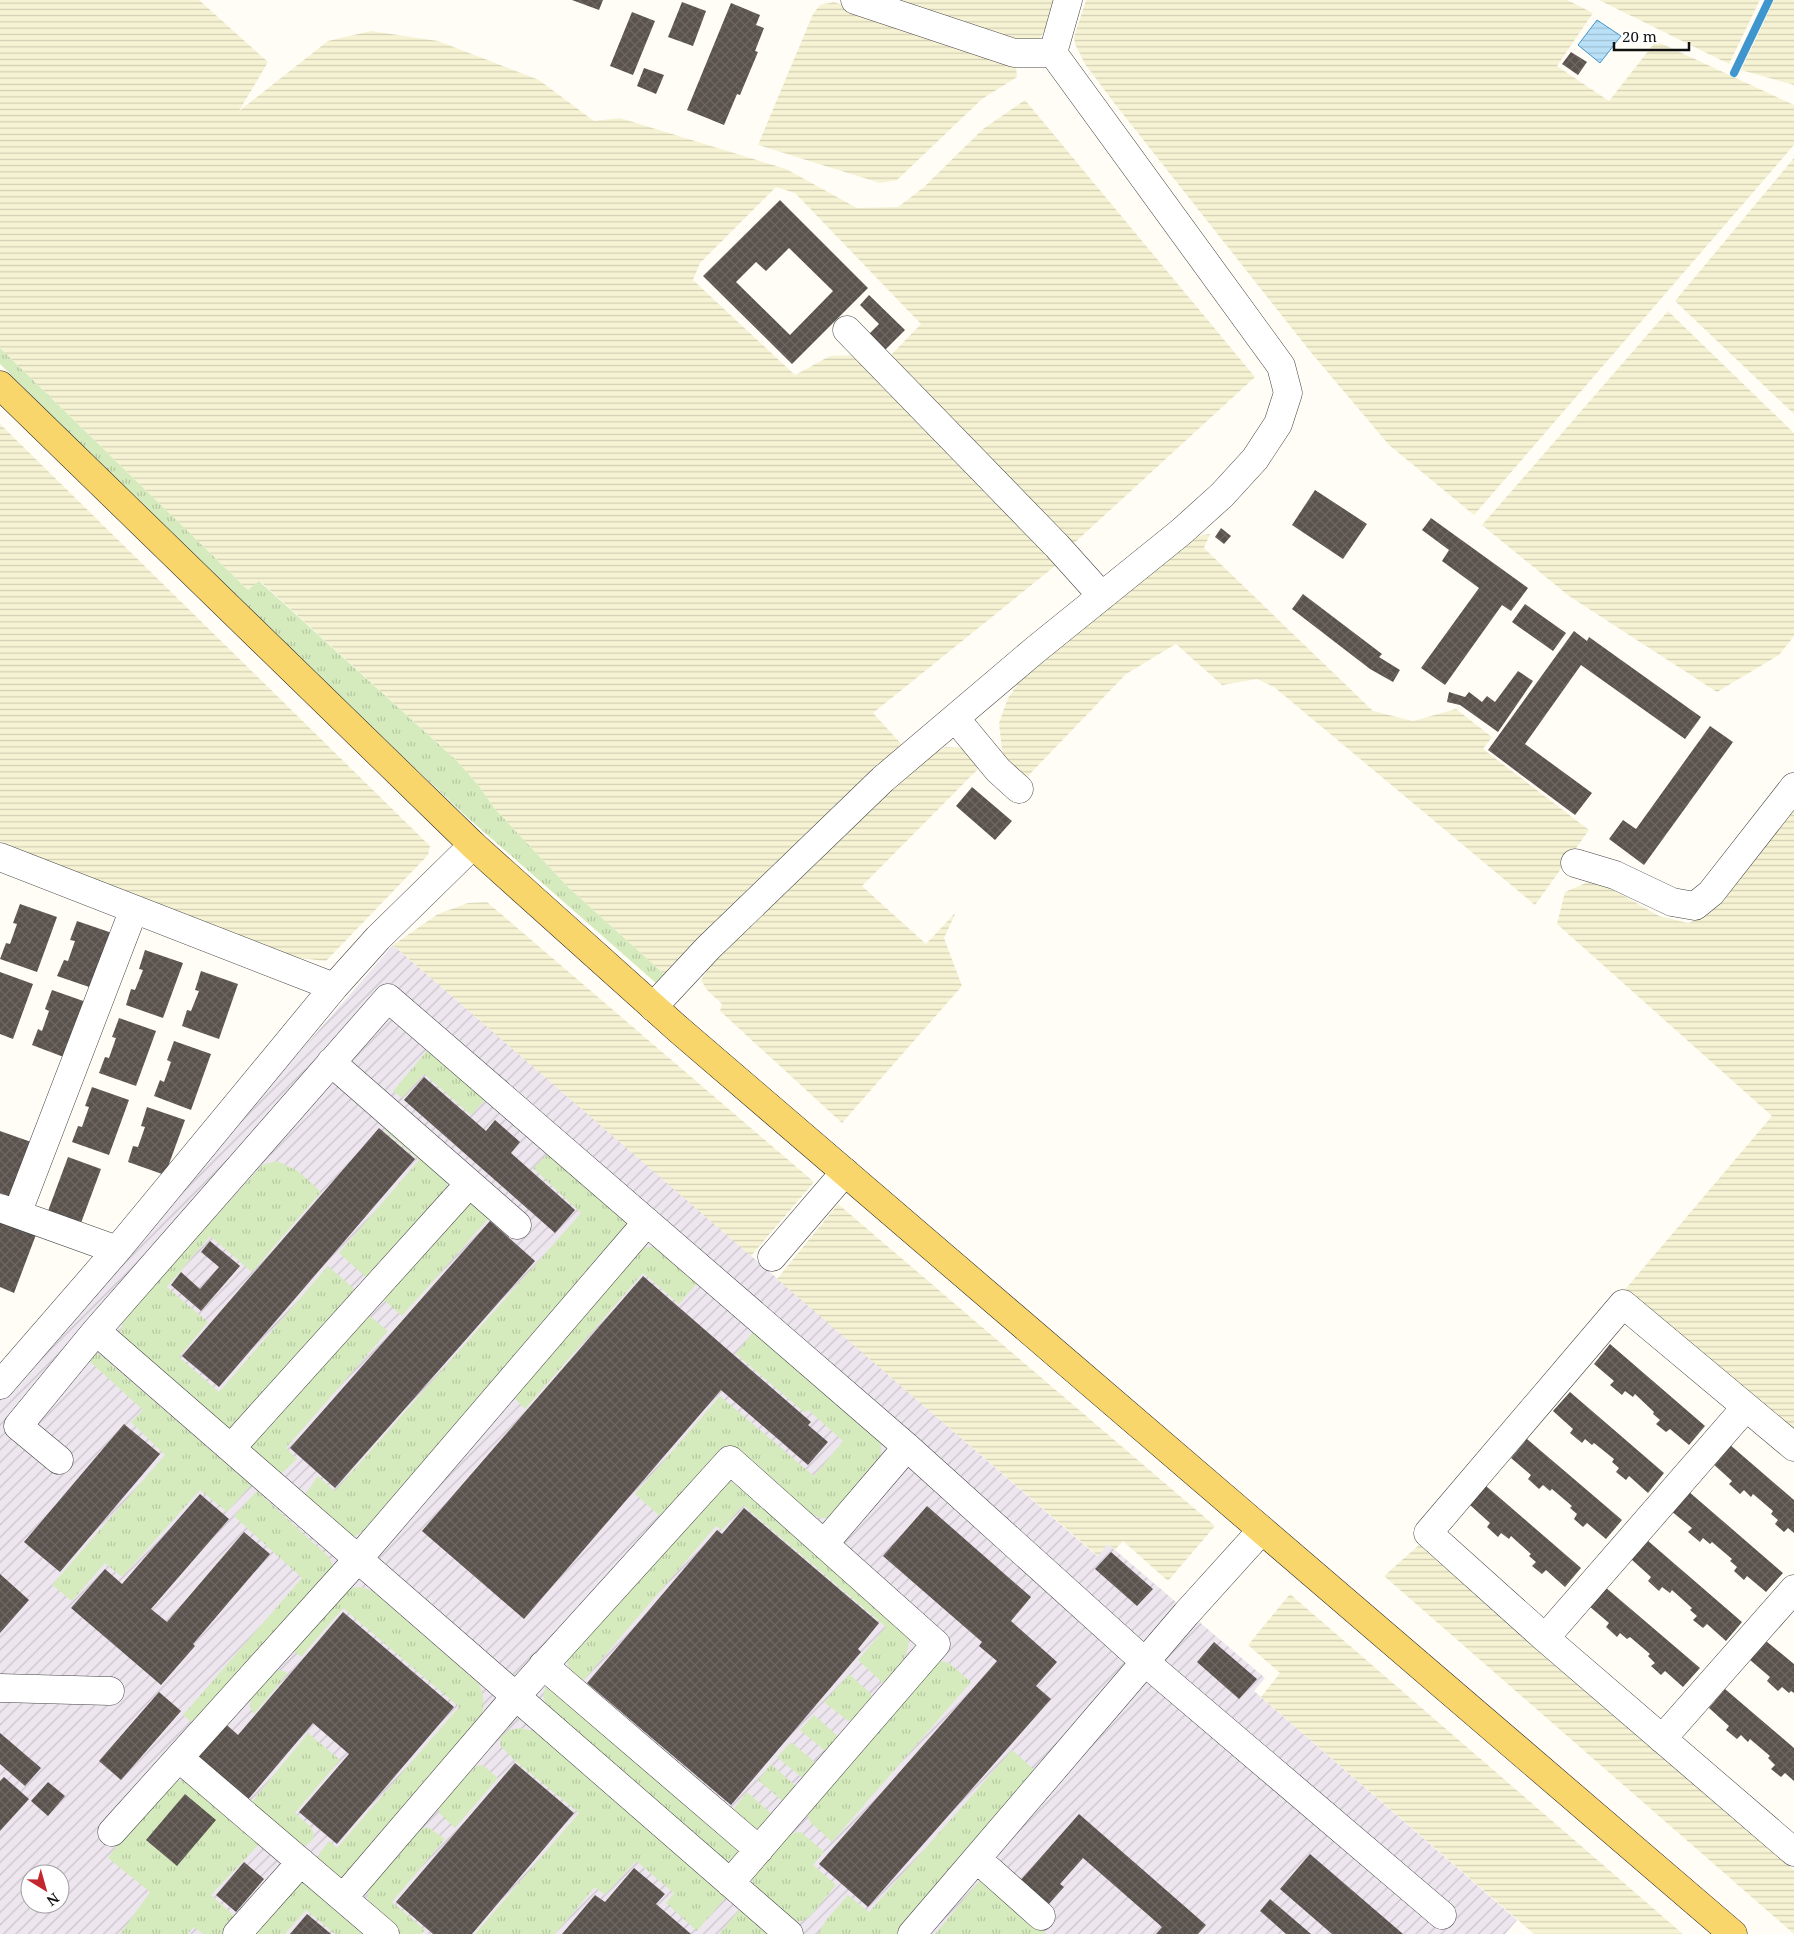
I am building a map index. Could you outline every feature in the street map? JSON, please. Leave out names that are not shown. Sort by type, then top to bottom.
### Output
[{"type":"main road","points":[[0,385],[473,845],[653,1007],[1733,1934]]},
{"type":"street","points":[[855,0],[1014,53],[1053,54]]},
{"type":"street","points":[[1053,54],[1068,0]]},
{"type":"street","points":[[653,1007],[708,948],[883,779],[1181,532],[1222,495],[1255,459],[1278,424],[1288,394],[1280,366],[1053,54]]},
{"type":"street","points":[[847,330],[1057,546],[1102,596]]},
{"type":"street","points":[[955,718],[998,770],[1019,789]]},
{"type":"street","points":[[1575,863],[1615,875],[1672,902],[1695,906],[1711,893],[1794,787]]},
{"type":"street","points":[[4,1374],[117,1250],[334,986],[378,938],[473,845]]},
{"type":"street","points":[[2,863],[134,909],[334,986]]},
{"type":"street","points":[[117,1250],[8,1211],[134,909]]},
{"type":"street","points":[[59,1460],[18,1426],[96,1331],[388,998],[907,1447],[1145,1662],[1442,1915]]},
{"type":"street","points":[[331,1062],[517,1225]]},
{"type":"street","points":[[772,1257],[845,1172]]},
{"type":"street","points":[[231,1448],[469,1184]]},
{"type":"street","points":[[112,1832],[358,1558],[647,1222]]},
{"type":"street","points":[[1790,1841],[1662,1739],[1545,1638],[1428,1533],[1623,1304],[1794,1447]]},
{"type":"street","points":[[96,1331],[790,1934]]},
{"type":"street","points":[[1545,1638],[1746,1407]]},
{"type":"street","points":[[824,1544],[907,1447]]},
{"type":"street","points":[[343,1898],[516,1696],[730,1460],[936,1644],[730,1883]]},
{"type":"street","points":[[912,1934],[1145,1662],[1262,1530]]},
{"type":"street","points":[[1662,1739],[1794,1589]]},
{"type":"street","points":[[544,1665],[759,1850]]},
{"type":"street","points":[[0,1688],[110,1691]]},
{"type":"street","points":[[179,1758],[385,1934]]},
{"type":"street","points":[[977,1859],[1041,1916]]},
{"type":"street","points":[[237,1934],[301,1862]]},
{"type":"shaded area","points":[[0,0],[199,0],[268,62],[239,111],[328,41],[371,31],[438,41],[539,80],[594,121],[620,118],[786,169],[857,208],[898,207],[924,187],[983,129],[1025,100],[1255,377],[1071,546],[891,355],[921,324],[795,193],[776,187],[700,263],[693,280],[795,375],[830,356],[859,355],[1060,562],[873,713],[903,746],[665,975],[569,888],[494,808],[479,786],[456,760],[260,581],[248,590],[0,348]]},
{"type":"shaded area","points":[[900,0],[1058,0],[1047,27],[1040,38],[1023,43]]},
{"type":"shaded area","points":[[1086,0],[1567,0],[1593,13],[1557,66],[1609,101],[1656,41],[1794,105],[1794,145],[1474,515],[1389,445],[1309,350],[1115,104],[1085,64],[1075,44],[1074,37]]},
{"type":"shaded area","points":[[1599,0],[1760,0],[1729,64]]},
{"type":"shaded area","points":[[1774,0],[1794,0],[1794,85],[1741,70]]},
{"type":"shaded area","points":[[834,2],[1016,67],[1017,77],[982,99],[897,180],[880,183],[758,145],[813,14],[820,5]]},
{"type":"shaded area","points":[[1794,158],[1794,414],[1675,301]]},
{"type":"shaded area","points":[[1668,311],[1794,433],[1794,636],[1779,655],[1717,692],[1569,596],[1482,525]]},
{"type":"shaded area","points":[[0,424],[430,846],[428,855],[326,961],[291,957],[139,901],[0,841]]},
{"type":"shaded area","points":[[1210,534],[1204,548],[1373,711],[1413,721],[1456,709],[1492,737],[1483,749],[1589,830],[1535,905],[1274,687],[1257,679],[1222,685],[1176,644],[1126,674],[1027,777],[1003,757],[999,723],[1008,698],[1029,668],[1192,537]]},
{"type":"shaded area","points":[[945,747],[964,748],[981,766],[862,886],[926,944],[956,912],[944,938],[962,986],[842,1123],[720,1011],[722,1004],[707,990],[701,980],[710,966],[808,869],[921,762]]},
{"type":"shaded area","points":[[1794,808],[1794,1435],[1623,1292],[1772,1116],[1557,924],[1565,892],[1595,879],[1659,916],[1688,923],[1709,914]]},
{"type":"shaded area","points":[[487,902],[814,1182],[751,1256],[393,945],[438,914],[468,903]]},
{"type":"shaded area","points":[[393,945],[1097,1556],[1108,1544],[1265,1678],[1254,1691],[1517,1920],[1505,1934],[0,1934],[0,1396]]},
{"type":"shaded area","points":[[838,1204],[1215,1526],[1168,1581],[1123,1541],[1115,1550],[1108,1544],[1098,1556],[777,1279]]},
{"type":"shaded area","points":[[1419,1545],[1794,1870],[1794,1934],[1384,1576]]},
{"type":"shaded area","points":[[1290,1594],[1683,1934],[1534,1934],[1261,1697],[1280,1673],[1248,1645]]},
{"type":"green space","points":[[0,348],[248,590],[259,581],[456,760],[479,786],[494,808],[569,888],[665,975],[656,983],[468,818],[237,600],[0,364]]},
{"type":"green space","points":[[432,1045],[486,1094],[484,1101],[471,1115],[424,1074],[402,1098],[393,1091]]},
{"type":"green space","points":[[391,1129],[447,1178],[447,1187],[443,1198],[370,1281],[339,1253],[419,1160],[384,1130]]},
{"type":"green space","points":[[548,1154],[627,1219],[629,1225],[616,1243],[361,1533],[353,1537],[304,1496],[318,1476],[335,1491],[581,1213],[533,1168]]},
{"type":"green space","points":[[277,1161],[298,1171],[321,1192],[252,1272],[210,1236],[167,1287],[208,1322],[179,1357],[219,1392],[328,1266],[359,1293],[228,1433],[125,1342],[120,1331],[125,1317],[262,1165]]},
{"type":"green space","points":[[470,1200],[489,1218],[402,1316],[377,1294]]},
{"type":"green space","points":[[651,1247],[661,1249],[699,1281],[679,1304],[643,1273],[525,1409],[515,1399],[520,1382],[640,1248]]},
{"type":"green space","points":[[366,1313],[388,1331],[286,1448],[297,1459],[281,1474],[248,1450],[249,1443]]},
{"type":"green space","points":[[755,1329],[881,1443],[881,1455],[877,1467],[831,1518],[820,1518],[799,1507],[726,1445],[662,1518],[635,1494],[720,1396],[814,1476],[843,1441],[808,1410],[805,1413],[736,1354]]},
{"type":"green space","points":[[98,1353],[251,1485],[227,1512],[200,1490],[122,1577],[105,1563],[72,1601],[52,1585],[165,1455],[131,1422],[143,1410],[88,1360]]},
{"type":"green space","points":[[731,1482],[747,1488],[908,1634],[909,1642],[906,1655],[884,1684],[858,1660],[886,1627],[743,1505],[722,1530],[716,1526],[583,1681],[572,1672],[568,1666],[567,1659],[717,1488]]},
{"type":"green space","points":[[257,1491],[329,1557],[333,1566],[196,1726],[183,1715],[302,1578],[234,1516]]},
{"type":"green space","points":[[362,1587],[374,1592],[478,1683],[481,1689],[483,1706],[478,1728],[345,1882],[318,1860],[319,1854],[329,1841],[337,1848],[459,1707],[343,1608],[301,1657],[295,1652],[293,1647],[349,1588]]},
{"type":"green space","points":[[938,1660],[949,1663],[971,1682],[832,1842],[810,1822],[806,1810]]},
{"type":"green space","points":[[280,1670],[288,1673],[254,1714],[250,1707],[251,1696],[268,1674]]},
{"type":"green space","points":[[849,1674],[871,1694],[872,1704],[858,1720],[848,1721],[824,1702]]},
{"type":"green space","points":[[555,1684],[745,1848],[731,1862],[717,1857],[549,1709],[543,1697],[546,1686]]},
{"type":"green space","points":[[814,1715],[840,1738],[829,1754],[800,1730]]},
{"type":"green space","points":[[520,1728],[537,1732],[726,1897],[697,1931],[666,1903],[674,1893],[636,1861],[605,1895],[595,1887],[555,1934],[475,1934],[579,1813],[513,1759],[500,1745],[501,1737],[509,1730]]},
{"type":"green space","points":[[308,1733],[340,1760],[295,1813],[314,1833],[311,1841],[305,1846],[296,1845],[250,1804]]},
{"type":"green space","points":[[791,1742],[817,1764],[806,1781],[777,1757]]},
{"type":"green space","points":[[1012,1750],[1040,1775],[898,1934],[818,1934],[826,1920],[848,1895],[869,1912]]},
{"type":"green space","points":[[771,1764],[798,1788],[786,1804],[758,1780]]},
{"type":"green space","points":[[483,1765],[498,1778],[455,1828],[439,1813],[440,1805],[476,1766]]},
{"type":"green space","points":[[187,1780],[263,1840],[211,1895],[239,1920],[226,1934],[203,1934],[194,1927],[187,1934],[120,1934],[150,1892],[108,1858],[154,1792],[173,1781]]},
{"type":"green space","points":[[747,1792],[774,1816],[759,1837],[731,1812]]},
{"type":"green space","points":[[428,1827],[445,1839],[392,1902],[425,1930],[421,1934],[399,1934],[371,1907],[367,1897],[372,1882],[419,1830]]},
{"type":"green space","points":[[801,1832],[824,1852],[813,1865],[836,1885],[812,1914],[803,1921],[794,1922],[758,1890],[753,1883],[752,1875],[792,1833]]},
{"type":"green space","points":[[301,1878],[368,1934],[335,1934],[306,1910],[285,1934],[245,1934]]},
{"type":"green space","points":[[981,1879],[1047,1934],[935,1934]]},
{"type":"green space","points":[[740,1909],[768,1934],[719,1934]]},
{"type":"water","points":[[1597,20],[1621,36],[1600,63],[1578,45]]},
{"type":"building","points":[[572,0],[603,0],[599,10]]},
{"type":"building","points":[[682,2],[706,11],[693,46],[668,37]]},
{"type":"building","points":[[731,3],[760,15],[756,25],[764,28],[755,51],[758,52],[740,95],[737,94],[724,125],[687,110]]},
{"type":"building","points":[[632,12],[655,21],[633,75],[610,66]]},
{"type":"building","points":[[1571,52],[1587,62],[1578,75],[1562,64]]},
{"type":"building","points":[[644,68],[664,75],[656,94],[637,86]]},
{"type":"building","points":[[780,200],[868,288],[792,364],[703,276]],"holes":[[[789,248],[833,291],[790,335],[736,282],[756,262],[766,271]]]},
{"type":"building","points":[[869,295],[905,330],[882,353],[866,337],[879,324],[860,305]]},
{"type":"building","points":[[1315,490],[1367,524],[1343,559],[1292,525]]},
{"type":"building","points":[[1431,518],[1528,588],[1511,611],[1502,605],[1445,685],[1421,668],[1479,588],[1442,561],[1449,550],[1422,530]]},
{"type":"building","points":[[1221,528],[1231,536],[1224,544],[1215,537]]},
{"type":"building","points":[[1303,594],[1382,654],[1379,657],[1400,670],[1393,682],[1370,669],[1292,609]]},
{"type":"building","points":[[1525,604],[1566,633],[1553,651],[1512,622]]},
{"type":"building","points":[[1574,631],[1587,641],[1589,637],[1701,717],[1685,739],[1581,665],[1525,744],[1592,793],[1575,815],[1488,750]]},
{"type":"building","points":[[1518,671],[1533,681],[1498,732],[1460,705],[1447,702],[1449,692],[1465,697],[1469,692],[1482,702],[1487,696],[1495,702]]},
{"type":"building","points":[[1710,726],[1733,742],[1644,865],[1609,839],[1623,820],[1636,829]]},
{"type":"building","points":[[972,787],[1012,821],[995,840],[956,806]]},
{"type":"building","points":[[20,904],[57,917],[37,972],[0,959],[6,943],[10,944],[17,924],[13,923]]},
{"type":"building","points":[[77,921],[115,934],[95,989],[57,976],[64,960],[68,961],[75,941],[70,940]]},
{"type":"building","points":[[145,950],[183,963],[163,1018],[126,1005],[131,989],[135,990],[143,970],[139,969]]},
{"type":"building","points":[[201,971],[238,984],[219,1039],[182,1026],[187,1010],[191,1011],[199,991],[195,990]]},
{"type":"building","points":[[0,972],[33,984],[13,1039],[0,1034]]},
{"type":"building","points":[[52,990],[89,1003],[69,1059],[32,1045],[38,1029],[42,1031],[49,1011],[45,1009]]},
{"type":"building","points":[[119,1018],[156,1031],[136,1086],[99,1073],[105,1057],[109,1058],[116,1038],[112,1037]]},
{"type":"building","points":[[174,1041],[211,1054],[191,1110],[154,1096],[160,1080],[164,1082],[171,1062],[167,1060]]},
{"type":"building","points":[[424,1077],[486,1131],[495,1120],[520,1142],[511,1153],[575,1210],[555,1233],[404,1100]]},
{"type":"building","points":[[92,1087],[129,1100],[109,1155],[72,1142],[78,1126],[82,1127],[89,1107],[85,1106]]},
{"type":"building","points":[[147,1107],[185,1120],[165,1175],[128,1162],[133,1146],[138,1147],[145,1127],[141,1126]]},
{"type":"building","points":[[379,1128],[415,1159],[219,1387],[182,1356]]},
{"type":"building","points":[[0,1131],[34,1143],[14,1198],[0,1193]]},
{"type":"building","points":[[68,1157],[101,1169],[81,1223],[48,1211]]},
{"type":"building","points":[[0,1219],[37,1232],[14,1293],[0,1287]]},
{"type":"building","points":[[490,1221],[535,1261],[335,1488],[290,1448]]},
{"type":"building","points":[[210,1241],[240,1266],[201,1311],[171,1285],[181,1272],[200,1289],[219,1267],[201,1252]]},
{"type":"building","points":[[643,1276],[811,1422],[808,1425],[828,1442],[808,1465],[721,1390],[524,1619],[422,1531]]},
{"type":"building","points":[[1610,1344],[1705,1426],[1689,1445],[1670,1429],[1666,1432],[1656,1424],[1660,1420],[1635,1394],[1633,1397],[1625,1391],[1622,1395],[1610,1385],[1614,1381],[1594,1364]]},
{"type":"building","points":[[1570,1392],[1664,1473],[1648,1493],[1629,1476],[1626,1480],[1616,1472],[1619,1468],[1612,1462],[1614,1459],[1594,1443],[1592,1445],[1585,1439],[1582,1443],[1570,1433],[1573,1429],[1553,1411]]},
{"type":"building","points":[[124,1424],[160,1454],[60,1572],[24,1542]]},
{"type":"building","points":[[1527,1439],[1622,1520],[1606,1539],[1587,1523],[1583,1527],[1574,1519],[1577,1514],[1570,1508],[1572,1506],[1552,1489],[1550,1491],[1543,1485],[1539,1489],[1528,1479],[1531,1475],[1511,1458]]},
{"type":"building","points":[[1729,1444],[1794,1500],[1794,1533],[1788,1528],[1784,1532],[1775,1524],[1778,1520],[1771,1514],[1773,1511],[1753,1494],[1751,1497],[1744,1490],[1740,1494],[1729,1484],[1732,1481],[1712,1463]]},
{"type":"building","points":[[1486,1486],[1581,1568],[1565,1587],[1546,1570],[1542,1574],[1532,1566],[1536,1562],[1529,1556],[1531,1554],[1511,1536],[1509,1539],[1501,1533],[1498,1537],[1487,1527],[1490,1523],[1470,1505]]},
{"type":"building","points":[[1688,1491],[1783,1573],[1766,1592],[1747,1576],[1744,1580],[1734,1571],[1737,1567],[1730,1561],[1732,1559],[1712,1542],[1710,1544],[1703,1538],[1700,1542],[1688,1532],[1692,1528],[1671,1511]]},
{"type":"building","points":[[200,1494],[229,1519],[151,1609],[167,1622],[244,1532],[270,1554],[193,1644],[195,1646],[161,1685],[71,1608],[105,1569],[122,1584]]},
{"type":"building","points":[[927,1506],[1031,1597],[1011,1621],[1057,1662],[1036,1686],[1051,1699],[868,1907],[819,1864],[997,1661],[979,1646],[982,1642],[883,1556]]},
{"type":"building","points":[[744,1508],[879,1623],[858,1649],[861,1652],[731,1805],[587,1683],[717,1530],[722,1534]]},
{"type":"building","points":[[1647,1540],[1742,1622],[1726,1641],[1707,1624],[1703,1628],[1693,1620],[1697,1616],[1690,1610],[1692,1608],[1672,1590],[1670,1593],[1662,1587],[1659,1591],[1648,1581],[1651,1577],[1631,1559]]},
{"type":"building","points":[[1111,1552],[1153,1589],[1137,1606],[1095,1569]]},
{"type":"building","points":[[0,1574],[29,1600],[0,1633]]},
{"type":"building","points":[[1605,1587],[1700,1668],[1683,1687],[1665,1671],[1661,1675],[1651,1666],[1655,1663],[1648,1656],[1650,1654],[1630,1637],[1627,1639],[1620,1633],[1617,1637],[1606,1627],[1609,1623],[1589,1606]]},
{"type":"building","points":[[343,1612],[454,1707],[337,1844],[299,1812],[349,1754],[313,1723],[246,1802],[190,1755],[220,1719],[238,1735]]},
{"type":"building","points":[[1766,1641],[1794,1664],[1794,1693],[1791,1691],[1789,1693],[1782,1687],[1778,1691],[1767,1681],[1770,1677],[1750,1660]]},
{"type":"building","points":[[1214,1642],[1257,1679],[1239,1699],[1197,1662]]},
{"type":"building","points":[[1725,1689],[1794,1748],[1794,1781],[1785,1773],[1781,1777],[1771,1769],[1775,1765],[1768,1758],[1770,1756],[1750,1739],[1748,1742],[1741,1735],[1737,1739],[1726,1730],[1729,1726],[1709,1708]]},
{"type":"building","points":[[159,1692],[181,1711],[121,1780],[99,1761]]},
{"type":"building","points":[[0,1733],[41,1768],[25,1786],[0,1764]]},
{"type":"building","points":[[515,1763],[574,1813],[472,1934],[433,1934],[396,1902]]},
{"type":"building","points":[[4,1777],[29,1799],[0,1831],[0,1781]]},
{"type":"building","points":[[48,1782],[65,1796],[48,1816],[31,1801]]},
{"type":"building","points":[[185,1794],[216,1820],[177,1866],[146,1840]]},
{"type":"building","points":[[1079,1814],[1206,1925],[1198,1934],[1156,1934],[1162,1927],[1083,1858],[1060,1884],[1064,1887],[1048,1905],[1020,1881]]},
{"type":"building","points":[[1310,1854],[1403,1934],[1332,1934],[1280,1889]]},
{"type":"building","points":[[244,1862],[264,1879],[236,1912],[216,1895]]},
{"type":"building","points":[[634,1868],[665,1894],[656,1904],[691,1934],[562,1934],[595,1895],[605,1902]]},
{"type":"building","points":[[1270,1899],[1311,1934],[1286,1934],[1260,1911]]},
{"type":"building","points":[[307,1914],[331,1934],[290,1934]]},
{"type":"waterway","points":[[1734,73],[1769,0]]}]
